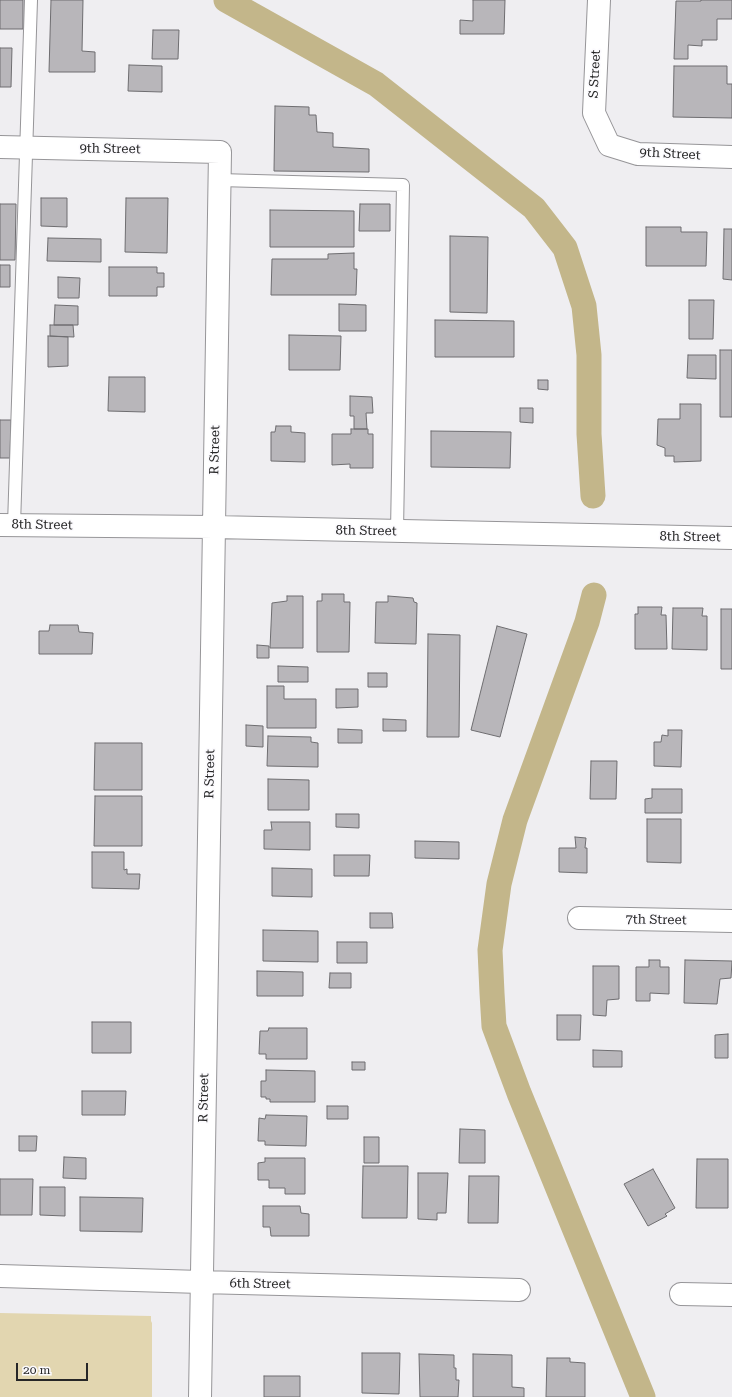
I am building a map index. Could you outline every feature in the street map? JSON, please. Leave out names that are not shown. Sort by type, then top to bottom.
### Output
[{"type":"street","name":"S Street","points":[[599,0],[594,113],[609,145]]},
{"type":"street","name":"9th Street","points":[[609,145],[638,154],[732,157]]},
{"type":"street","name":"9th Street","points":[[0,147],[220,152]]},
{"type":"street","name":"R Street","points":[[200,1397],[220,152]]},
{"type":"street","name":"8th Street","points":[[7,525],[214,527],[732,538]]},
{"type":"street","name":"7th Street","points":[[579,918],[732,921]]},
{"type":"street","name":"6th Street","points":[[0,1276],[519,1290]]},
{"type":"street","points":[[681,1294],[732,1295]]},
{"type":"lane","points":[[7,525],[27,148],[31,0]]},
{"type":"lane","points":[[219,180],[403,185],[397,531]]},
{"type":"shaded area","points":[[0,1313],[151,1316],[152,1397],[0,1397]]},
{"type":"building","points":[[0,0],[23,0],[23,29],[0,29]]},
{"type":"building","points":[[51,0],[83,0],[82,51],[95,52],[95,72],[49,72]]},
{"type":"building","points":[[473,0],[505,0],[504,34],[460,34],[460,20],[473,21]]},
{"type":"building","points":[[732,0],[732,19],[717,19],[717,40],[702,40],[702,46],[688,45],[688,59],[674,59],[676,1]]},
{"type":"building","points":[[153,30],[179,30],[178,59],[152,59]]},
{"type":"building","points":[[0,48],[12,48],[11,87],[0,87]]},
{"type":"building","points":[[129,65],[162,66],[162,92],[128,91]]},
{"type":"building","points":[[674,66],[727,66],[727,84],[732,84],[732,118],[673,117]]},
{"type":"building","points":[[275,106],[309,107],[309,115],[316,115],[317,132],[333,133],[333,147],[369,149],[369,172],[274,171]]},
{"type":"building","points":[[41,198],[67,198],[67,227],[41,226]]},
{"type":"building","points":[[126,198],[168,198],[167,253],[125,252]]},
{"type":"building","points":[[0,204],[16,204],[15,260],[0,260]]},
{"type":"building","points":[[360,204],[390,204],[390,231],[359,231]]},
{"type":"building","points":[[270,210],[354,211],[354,247],[270,247]]},
{"type":"building","points":[[646,227],[681,227],[681,232],[707,232],[706,266],[646,266]]},
{"type":"building","points":[[724,229],[732,229],[732,280],[723,279]]},
{"type":"building","points":[[450,236],[488,237],[487,313],[450,312]]},
{"type":"building","points":[[48,238],[101,239],[101,262],[47,261]]},
{"type":"building","points":[[354,253],[354,269],[357,269],[356,295],[271,295],[272,259],[328,259],[328,254]]},
{"type":"building","points":[[0,265],[10,265],[10,287],[0,287]]},
{"type":"building","points":[[109,267],[157,267],[157,273],[164,273],[164,287],[157,287],[157,296],[109,296]]},
{"type":"building","points":[[58,277],[80,278],[79,298],[58,298]]},
{"type":"building","points":[[689,300],[714,300],[713,339],[689,339]]},
{"type":"building","points":[[339,304],[366,305],[366,331],[339,331]]},
{"type":"building","points":[[55,305],[78,306],[78,325],[54,325]]},
{"type":"building","points":[[435,320],[514,321],[514,357],[435,357]]},
{"type":"building","points":[[50,325],[73,325],[74,337],[50,336]]},
{"type":"building","points":[[289,335],[341,336],[340,370],[289,370]]},
{"type":"building","points":[[48,336],[68,337],[68,366],[48,367]]},
{"type":"building","points":[[720,350],[732,350],[732,417],[720,417]]},
{"type":"building","points":[[688,355],[716,355],[716,379],[687,378]]},
{"type":"building","points":[[109,377],[145,377],[145,412],[108,411]]},
{"type":"building","points":[[538,380],[548,380],[548,390],[538,389]]},
{"type":"building","points":[[350,396],[372,397],[373,413],[366,413],[367,429],[354,429],[354,416],[350,416]]},
{"type":"building","points":[[680,404],[701,404],[701,461],[674,462],[674,456],[665,456],[665,448],[657,445],[658,419],[680,419]]},
{"type":"building","points":[[520,408],[533,408],[533,423],[520,422]]},
{"type":"building","points":[[0,420],[11,420],[10,458],[0,458]]},
{"type":"building","points":[[276,426],[291,426],[291,432],[305,433],[305,462],[271,461],[271,432],[275,432]]},
{"type":"building","points":[[351,429],[368,429],[368,434],[373,434],[373,468],[350,468],[350,464],[332,465],[332,434],[351,434]]},
{"type":"building","points":[[431,431],[511,432],[510,468],[431,467]]},
{"type":"building","points":[[322,594],[344,594],[344,602],[350,602],[349,652],[317,652],[317,601],[322,601]]},
{"type":"building","points":[[287,596],[303,596],[303,648],[270,648],[272,603],[287,601]]},
{"type":"building","points":[[388,596],[413,598],[414,602],[417,603],[416,644],[375,643],[376,602],[388,602]]},
{"type":"building","points":[[638,607],[662,607],[661,615],[666,615],[667,649],[635,649],[635,614],[638,614]]},
{"type":"building","points":[[673,608],[703,608],[702,616],[707,616],[707,650],[672,649]]},
{"type":"building","points":[[721,609],[732,609],[732,669],[721,669]]},
{"type":"building","points":[[50,625],[78,625],[79,632],[93,633],[92,654],[39,654],[39,631],[49,631]]},
{"type":"building","points":[[497,626],[527,634],[500,737],[471,730]]},
{"type":"building","points":[[428,634],[460,635],[459,737],[427,737]]},
{"type":"building","points":[[257,645],[269,646],[269,658],[257,658]]},
{"type":"building","points":[[278,666],[308,667],[308,682],[278,682]]},
{"type":"building","points":[[368,673],[387,673],[387,687],[368,687]]},
{"type":"building","points":[[267,686],[284,686],[284,699],[316,699],[316,728],[267,728]]},
{"type":"building","points":[[336,689],[358,689],[358,707],[336,708]]},
{"type":"building","points":[[383,719],[406,720],[406,731],[383,731]]},
{"type":"building","points":[[246,725],[263,726],[263,747],[246,746]]},
{"type":"building","points":[[338,729],[362,730],[362,743],[338,743]]},
{"type":"building","points":[[668,730],[682,730],[681,767],[654,766],[654,742],[661,742],[662,735],[668,736]]},
{"type":"building","points":[[268,736],[311,737],[311,742],[318,743],[318,767],[267,766]]},
{"type":"building","points":[[95,743],[142,743],[142,790],[94,790]]},
{"type":"building","points":[[591,761],[617,761],[616,799],[590,799]]},
{"type":"building","points":[[268,779],[309,780],[309,810],[268,810]]},
{"type":"building","points":[[652,789],[682,789],[682,813],[645,813],[645,799],[652,798]]},
{"type":"building","points":[[95,796],[142,796],[142,846],[94,846]]},
{"type":"building","points":[[336,814],[359,814],[359,828],[336,827]]},
{"type":"building","points":[[647,819],[681,819],[681,863],[647,862]]},
{"type":"building","points":[[271,822],[310,822],[310,850],[264,849],[264,830],[272,830]]},
{"type":"building","points":[[575,837],[586,838],[585,848],[587,848],[587,873],[559,872],[559,848],[576,848]]},
{"type":"building","points":[[415,841],[459,842],[459,859],[415,858]]},
{"type":"building","points":[[92,852],[124,852],[124,870],[127,869],[127,874],[140,874],[139,889],[92,888]]},
{"type":"building","points":[[334,855],[370,855],[369,876],[334,876]]},
{"type":"building","points":[[272,868],[312,869],[312,897],[272,896]]},
{"type":"building","points":[[370,913],[392,913],[393,928],[370,928]]},
{"type":"building","points":[[263,930],[318,931],[318,962],[263,961]]},
{"type":"building","points":[[337,942],[367,942],[367,963],[337,963]]},
{"type":"building","points":[[649,960],[660,960],[660,967],[669,967],[669,994],[650,993],[650,1001],[636,1001],[636,967],[649,967]]},
{"type":"building","points":[[685,960],[732,961],[731,978],[720,979],[717,1004],[684,1003]]},
{"type":"building","points":[[593,966],[619,966],[619,999],[607,1000],[606,1016],[593,1015]]},
{"type":"building","points":[[257,971],[303,972],[303,996],[257,996]]},
{"type":"building","points":[[330,973],[351,973],[351,988],[329,988]]},
{"type":"building","points":[[557,1015],[581,1015],[580,1040],[557,1040]]},
{"type":"building","points":[[92,1022],[131,1022],[131,1053],[92,1053]]},
{"type":"building","points":[[269,1028],[307,1028],[307,1059],[266,1059],[266,1054],[259,1054],[260,1031],[268,1031]]},
{"type":"building","points":[[728,1034],[728,1058],[715,1058],[715,1035]]},
{"type":"building","points":[[593,1050],[622,1051],[622,1067],[593,1067]]},
{"type":"building","points":[[352,1062],[365,1062],[365,1070],[352,1070]]},
{"type":"building","points":[[266,1070],[315,1071],[315,1102],[270,1102],[270,1099],[261,1097],[261,1081],[266,1081]]},
{"type":"building","points":[[82,1091],[126,1091],[125,1115],[82,1115]]},
{"type":"building","points":[[327,1106],[348,1106],[348,1119],[327,1119]]},
{"type":"building","points":[[266,1115],[307,1116],[306,1146],[265,1145],[265,1141],[258,1141],[259,1118],[265,1119]]},
{"type":"building","points":[[460,1129],[485,1130],[485,1163],[459,1163]]},
{"type":"building","points":[[19,1136],[37,1136],[36,1151],[19,1151]]},
{"type":"building","points":[[364,1137],[379,1137],[379,1163],[364,1163]]},
{"type":"building","points":[[64,1157],[86,1158],[86,1179],[63,1178]]},
{"type":"building","points":[[265,1158],[305,1158],[305,1194],[285,1194],[285,1188],[269,1188],[269,1180],[258,1180],[258,1163],[265,1162]]},
{"type":"building","points":[[697,1159],[728,1159],[728,1208],[696,1208]]},
{"type":"building","points":[[363,1166],[408,1166],[407,1218],[362,1218]]},
{"type":"building","points":[[653,1169],[675,1208],[665,1214],[667,1216],[648,1226],[624,1184]]},
{"type":"building","points":[[418,1173],[448,1173],[446,1213],[437,1213],[437,1220],[418,1219]]},
{"type":"building","points":[[469,1176],[499,1176],[498,1223],[468,1223]]},
{"type":"building","points":[[0,1179],[33,1179],[32,1215],[0,1215]]},
{"type":"building","points":[[40,1187],[65,1187],[65,1216],[40,1215]]},
{"type":"building","points":[[80,1197],[143,1198],[142,1232],[80,1231]]},
{"type":"building","points":[[263,1206],[300,1206],[301,1213],[309,1214],[309,1236],[271,1236],[270,1227],[263,1227]]},
{"type":"building","points":[[362,1353],[400,1353],[399,1394],[362,1393]]},
{"type":"building","points":[[419,1354],[454,1355],[456,1380],[459,1380],[458,1397],[420,1397]]},
{"type":"building","points":[[473,1354],[512,1355],[512,1387],[524,1388],[524,1397],[473,1397]]},
{"type":"building","points":[[547,1358],[570,1358],[570,1362],[585,1363],[585,1397],[546,1397]]},
{"type":"building","points":[[264,1376],[300,1376],[300,1397],[264,1397]]},
{"type":"waterway","points":[[226,0],[376,84],[534,208],[565,248],[584,306],[589,355],[589,434],[593,496]]},
{"type":"waterway","points":[[594,595],[587,622],[515,820],[499,884],[490,950],[494,1026],[519,1093],[643,1397]]}]
